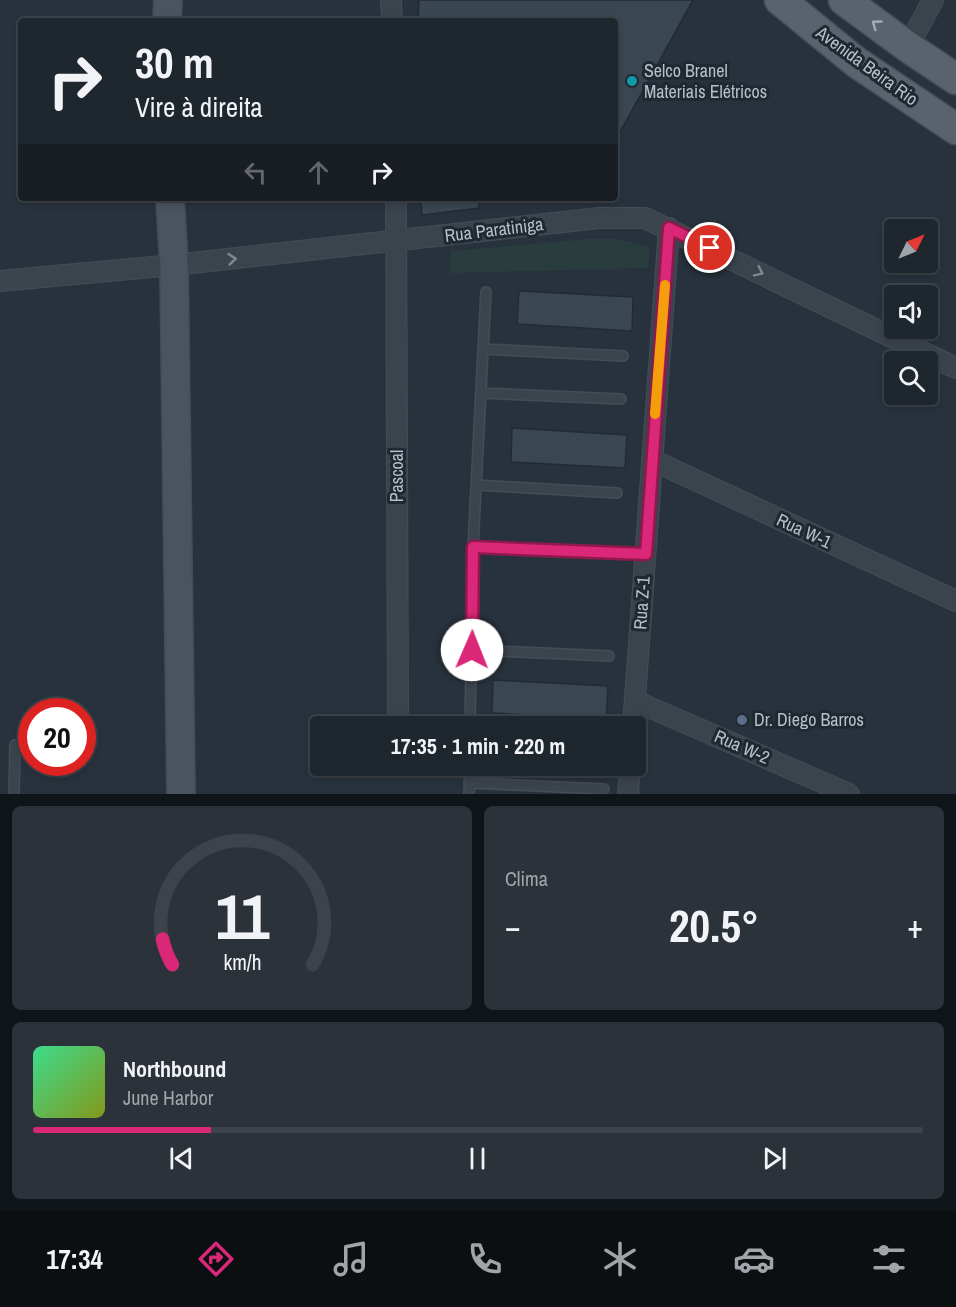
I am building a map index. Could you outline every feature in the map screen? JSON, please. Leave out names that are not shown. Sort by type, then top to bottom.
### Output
[{"type":"main road","name":"Avenida Beira Rio","points":[[780,0],[856,62],[956,129]]},
{"type":"main road","points":[[844,0],[956,79]]},
{"type":"main road","points":[[856,62],[882,72],[956,117]]},
{"type":"street","points":[[167,18],[168,0]]},
{"type":"street","points":[[391,0],[392,18]]},
{"type":"street","points":[[908,47],[933,0]]},
{"type":"street","points":[[170,201],[174,265],[181,794]]},
{"type":"street","name":"Pascoal","points":[[396,201],[398,711]]},
{"type":"street","name":"Rua Paratiniga","points":[[0,280],[397,242],[599,218],[645,218],[956,368]]},
{"type":"street","name":"Rua Z-1","points":[[634,716],[669,228]]},
{"type":"street","name":"Rua W-1","points":[[652,460],[956,601]]},
{"type":"street","name":"Rua W-2","points":[[635,701],[849,794]]},
{"type":"street","points":[[628,794],[629,776]]},
{"type":"lane","points":[[470,716],[473,547],[486,292]]},
{"type":"lane","points":[[483,349],[624,356]]},
{"type":"lane","points":[[481,393],[621,399]]},
{"type":"lane","points":[[476,485],[617,493]]},
{"type":"lane","points":[[473,547],[646,554]]},
{"type":"lane","points":[[472,650],[609,656]]},
{"type":"lane","points":[[14,794],[15,745]]},
{"type":"lane","points":[[469,776],[469,794]]},
{"type":"lane","points":[[469,783],[604,789]]},
{"type":"green space","points":[[590,239],[618,239],[650,247],[648,268],[450,273],[451,251]]},
{"type":"building","name":"Selco Branel Materiais Elétricos","points":[[419,0],[693,0],[618,136],[618,18],[418,18]]},
{"type":"building","points":[[421,201],[478,201],[479,208],[422,215]]},
{"type":"building","points":[[519,291],[633,297],[632,331],[517,324]]},
{"type":"building","points":[[512,428],[627,435],[625,468],[511,462]]},
{"type":"building","points":[[493,680],[608,686],[606,716],[492,713]]},
{"type":"slow traffic","points":[[655,414],[665,285]]},
{"type":"place","name":"Selco Branel Materiais Elétricos","points":[[632,81]]},
{"type":"place","name":"Dr. Diego Barros","points":[[742,720]]},
{"type":"route","points":[[472,650],[473,547],[646,554],[669,228],[710,248]]}]
